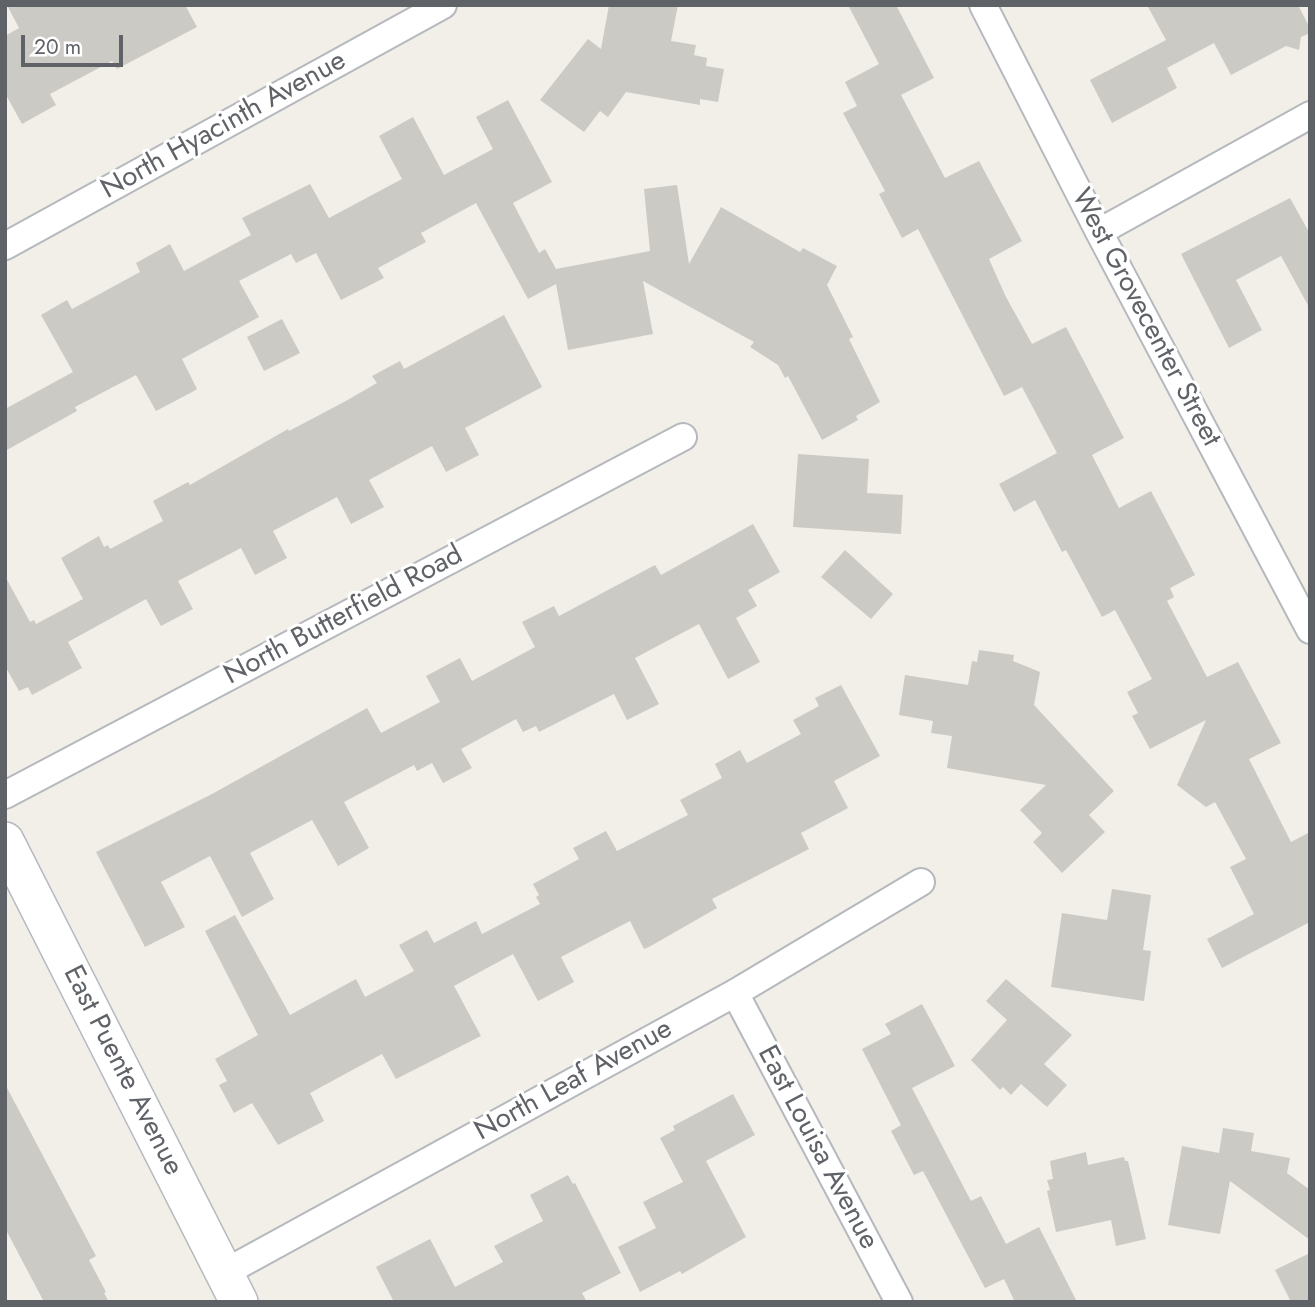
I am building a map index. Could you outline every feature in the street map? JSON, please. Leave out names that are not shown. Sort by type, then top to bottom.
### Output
[{"type":"main road","name":"East Puente Avenue","points":[[5,841],[231,1287]]},
{"type":"street","name":"North Hyacinth Avenue","points":[[5,246],[443,5]]},
{"type":"street","name":"West Grovecenter Street","points":[[983,5],[1098,232],[1310,630]]},
{"type":"street","points":[[1098,232],[1310,116]]},
{"type":"street","name":"North Butterfield Road","points":[[5,794],[683,437]]},
{"type":"street","name":"North Leaf Avenue","points":[[231,1287],[921,882]]},
{"type":"street","name":"East Louisa Avenue","points":[[735,993],[900,1302]]},
{"type":"building","points":[[7,5],[185,5],[197,27],[117,69],[112,61],[50,94],[56,105],[22,124],[5,93],[5,36],[19,28]]},
{"type":"building","points":[[609,5],[678,5],[671,41],[696,45],[694,55],[707,58],[706,66],[724,69],[718,102],[700,99],[700,105],[626,92],[608,117],[600,111],[584,132],[540,100],[588,39],[601,49]]},
{"type":"building","points":[[848,5],[896,5],[934,78],[901,95],[945,178],[979,161],[1022,241],[989,259],[1006,297],[1032,344],[1066,327],[1124,438],[1092,455],[1119,508],[1151,491],[1195,575],[1170,588],[1174,597],[1167,601],[1207,677],[1238,662],[1281,743],[1249,759],[1291,842],[1310,832],[1310,922],[1222,968],[1207,939],[1254,914],[1230,867],[1246,859],[1215,802],[1206,807],[1177,785],[1206,720],[1150,749],[1132,716],[1138,713],[1127,692],[1152,679],[1115,610],[1102,617],[1066,550],[1062,552],[1035,500],[1014,512],[999,484],[1057,453],[1022,387],[1004,396],[918,229],[902,238],[879,194],[885,191],[843,113],[857,106],[845,82],[879,64]]},
{"type":"building","points":[[1147,5],[1298,5],[1310,33],[1301,37],[1299,50],[1286,46],[1231,75],[1214,43],[1167,68],[1177,88],[1112,123],[1090,80],[1166,40]]},
{"type":"building","points":[[508,100],[552,182],[513,203],[539,253],[545,249],[556,269],[650,251],[644,189],[677,185],[689,264],[721,207],[800,252],[803,248],[837,266],[827,285],[853,337],[849,339],[880,402],[856,416],[858,420],[822,440],[788,376],[785,378],[778,365],[750,347],[754,342],[643,281],[653,334],[568,350],[556,284],[528,299],[476,203],[421,233],[426,242],[378,268],[384,278],[341,300],[316,253],[296,263],[291,254],[239,281],[259,317],[182,359],[197,389],[156,411],[136,375],[75,407],[77,411],[5,451],[5,409],[73,372],[41,315],[67,300],[72,309],[140,272],[136,263],[170,244],[184,271],[251,235],[242,218],[310,184],[329,218],[402,179],[379,136],[413,117],[444,175],[493,149],[476,117]]},
{"type":"building","points":[[1290,198],[1310,234],[1310,309],[1281,256],[1236,280],[1262,330],[1229,348],[1181,254]]},
{"type":"building","points":[[504,315],[542,387],[465,428],[479,455],[446,472],[432,446],[369,480],[384,507],[351,524],[337,497],[273,531],[287,558],[255,575],[241,548],[178,581],[193,609],[161,626],[146,599],[68,642],[82,668],[32,695],[28,687],[19,691],[5,666],[5,576],[30,622],[34,620],[36,624],[83,599],[61,558],[99,536],[104,547],[108,545],[110,549],[163,521],[153,501],[188,482],[190,485],[288,429],[289,431],[344,402],[377,383],[372,376],[400,361],[404,369]]},
{"type":"building","points":[[282,319],[300,353],[264,371],[247,337]]},
{"type":"building","points":[[798,454],[869,459],[867,493],[903,495],[901,534],[793,527]]},
{"type":"building","points":[[753,524],[780,572],[748,590],[757,606],[736,618],[760,662],[728,679],[699,624],[635,658],[659,704],[627,720],[614,694],[539,732],[536,726],[523,732],[516,719],[461,749],[472,768],[443,783],[432,763],[417,771],[414,765],[344,802],[369,848],[338,866],[312,820],[250,853],[274,899],[242,917],[210,856],[161,882],[185,927],[145,947],[96,852],[212,794],[367,708],[381,733],[440,702],[426,676],[460,658],[472,681],[535,647],[522,622],[554,606],[559,616],[655,565],[661,575]]},
{"type":"building","points":[[845,550],[893,594],[871,619],[821,577]]},
{"type":"building","points":[[979,650],[1014,655],[1013,661],[1040,672],[1034,705],[1114,791],[1089,815],[1105,832],[1062,873],[1033,842],[1042,833],[1020,810],[1046,785],[947,768],[952,736],[931,733],[933,721],[899,715],[905,675],[968,685],[972,661],[977,662]]},
{"type":"building","points":[[841,685],[880,756],[834,781],[848,808],[801,833],[809,849],[712,899],[717,908],[649,947],[644,949],[630,921],[561,957],[574,982],[538,1001],[513,954],[454,986],[481,1036],[396,1079],[382,1054],[310,1093],[324,1121],[278,1145],[252,1103],[234,1113],[219,1085],[227,1081],[215,1059],[258,1035],[205,931],[235,915],[290,1015],[356,979],[365,997],[414,971],[399,945],[427,930],[434,943],[476,921],[482,934],[540,904],[533,884],[579,859],[573,848],[606,831],[617,851],[688,815],[680,800],[722,778],[715,764],[740,750],[747,763],[801,734],[793,720],[819,706],[815,698]]},
{"type":"building","points":[[1112,889],[1151,895],[1143,950],[1151,951],[1144,1001],[1051,987],[1062,913],[1107,920]]},
{"type":"building","points":[[1006,979],[1072,1035],[1044,1064],[1067,1085],[1047,1107],[1021,1084],[1011,1095],[1003,1087],[1000,1090],[971,1060],[1007,1020],[986,1001]]},
{"type":"building","points":[[922,1004],[955,1066],[912,1088],[971,1201],[981,1196],[1006,1244],[1039,1227],[1077,1302],[1015,1302],[1004,1279],[985,1288],[923,1171],[914,1175],[891,1131],[901,1125],[862,1049],[891,1034],[885,1024]]},
{"type":"building","points":[[5,1084],[96,1256],[89,1260],[109,1302],[44,1302],[5,1228]]},
{"type":"building","points":[[733,1094],[755,1135],[706,1161],[746,1237],[682,1274],[680,1271],[640,1292],[618,1247],[656,1228],[643,1202],[683,1182],[660,1138],[675,1130],[673,1126]]},
{"type":"building","points":[[1223,1128],[1254,1133],[1251,1151],[1290,1158],[1287,1173],[1310,1190],[1310,1240],[1230,1181],[1220,1234],[1168,1225],[1182,1146],[1219,1153]]},
{"type":"building","points":[[1086,1152],[1088,1165],[1124,1157],[1125,1161],[1128,1161],[1146,1239],[1116,1246],[1111,1220],[1056,1232],[1047,1191],[1050,1190],[1047,1180],[1053,1179],[1050,1161]]},
{"type":"building","points":[[568,1175],[573,1184],[575,1183],[621,1273],[582,1293],[587,1302],[394,1302],[376,1267],[430,1239],[455,1287],[503,1262],[494,1246],[543,1221],[530,1195]]},
{"type":"building","points":[[1310,1253],[1310,1302],[1291,1302],[1275,1270]]}]
